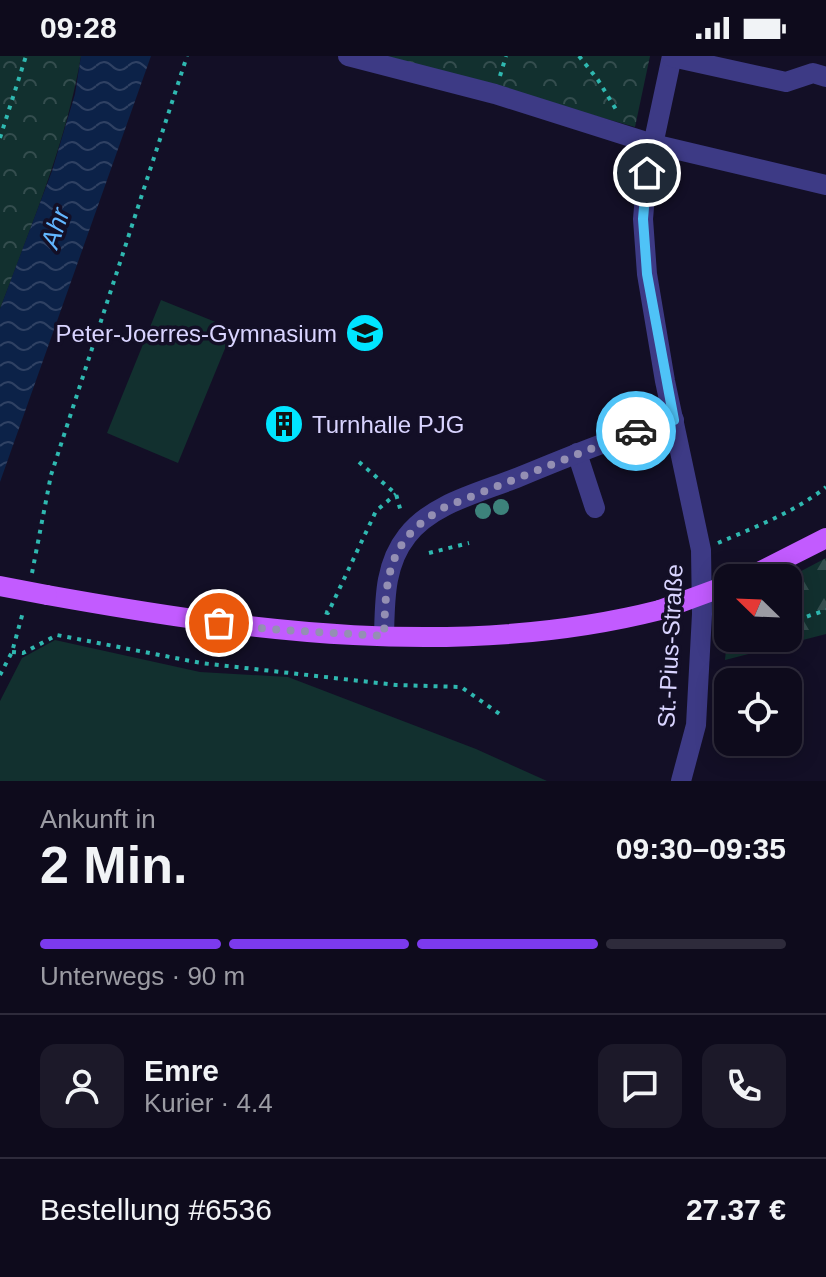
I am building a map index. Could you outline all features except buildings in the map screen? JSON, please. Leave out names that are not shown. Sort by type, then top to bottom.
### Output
[{"type":"main road","points":[[775,564],[826,538]]},
{"type":"main road","points":[[0,586],[210,622],[267,629],[384,636],[509,635],[578,627],[660,610],[714,590]]},
{"type":"street","points":[[348,56],[495,94],[653,144],[826,185]]},
{"type":"street","points":[[672,57],[786,82],[813,73],[826,77]]},
{"type":"street","name":"St.-Pius-Straße","points":[[672,57],[653,144],[643,219],[647,274],[701,550],[702,614],[696,725],[681,781]]},
{"type":"street","points":[[384,636],[389,574],[406,536],[422,520],[445,507],[577,453],[674,420]]},
{"type":"street","points":[[577,453],[595,508]]},
{"type":"path","points":[[0,138],[26,56]]},
{"type":"path","points":[[31,579],[51,475],[187,56]]},
{"type":"path","points":[[579,56],[616,106],[622,133]]},
{"type":"path","points":[[359,462],[396,494],[404,522]]},
{"type":"path","points":[[701,550],[768,521],[826,487]]},
{"type":"path","points":[[312,611],[328,613],[376,511],[396,494]]},
{"type":"path","points":[[429,553],[469,543]]},
{"type":"path","points":[[0,675],[12,652],[24,609]]},
{"type":"path","points":[[802,618],[826,610]]},
{"type":"path","points":[[12,652],[23,653],[57,635],[201,663],[396,685],[461,687],[504,717]]},
{"type":"green space","points":[[0,56],[81,56],[57,153],[0,309]]},
{"type":"green space","points":[[385,56],[650,56],[635,127]]},
{"type":"green space","points":[[161,300],[233,329],[178,463],[107,433]]},
{"type":"green space","points":[[826,558],[826,634],[802,640],[802,571]]},
{"type":"green space","points":[[55,640],[200,672],[288,677],[476,749],[547,781],[0,781],[0,701],[22,658]]},
{"type":"green space","points":[[726,652],[756,652],[725,660]]},
{"type":"water","name":"Ahr","points":[[81,56],[151,56],[0,482],[0,309],[52,171],[75,94]]},
{"type":"way so far","points":[[219,623],[384,636],[389,574],[406,536],[422,520],[445,507],[636,431]]},
{"type":"place","name":"Peter-Joerres-Gymnasium","points":[[365,333]]},
{"type":"place","name":"Turnhalle PJG","points":[[284,424]]},
{"type":"route","points":[[636,431],[674,420],[647,274],[643,219],[647,173]]}]
